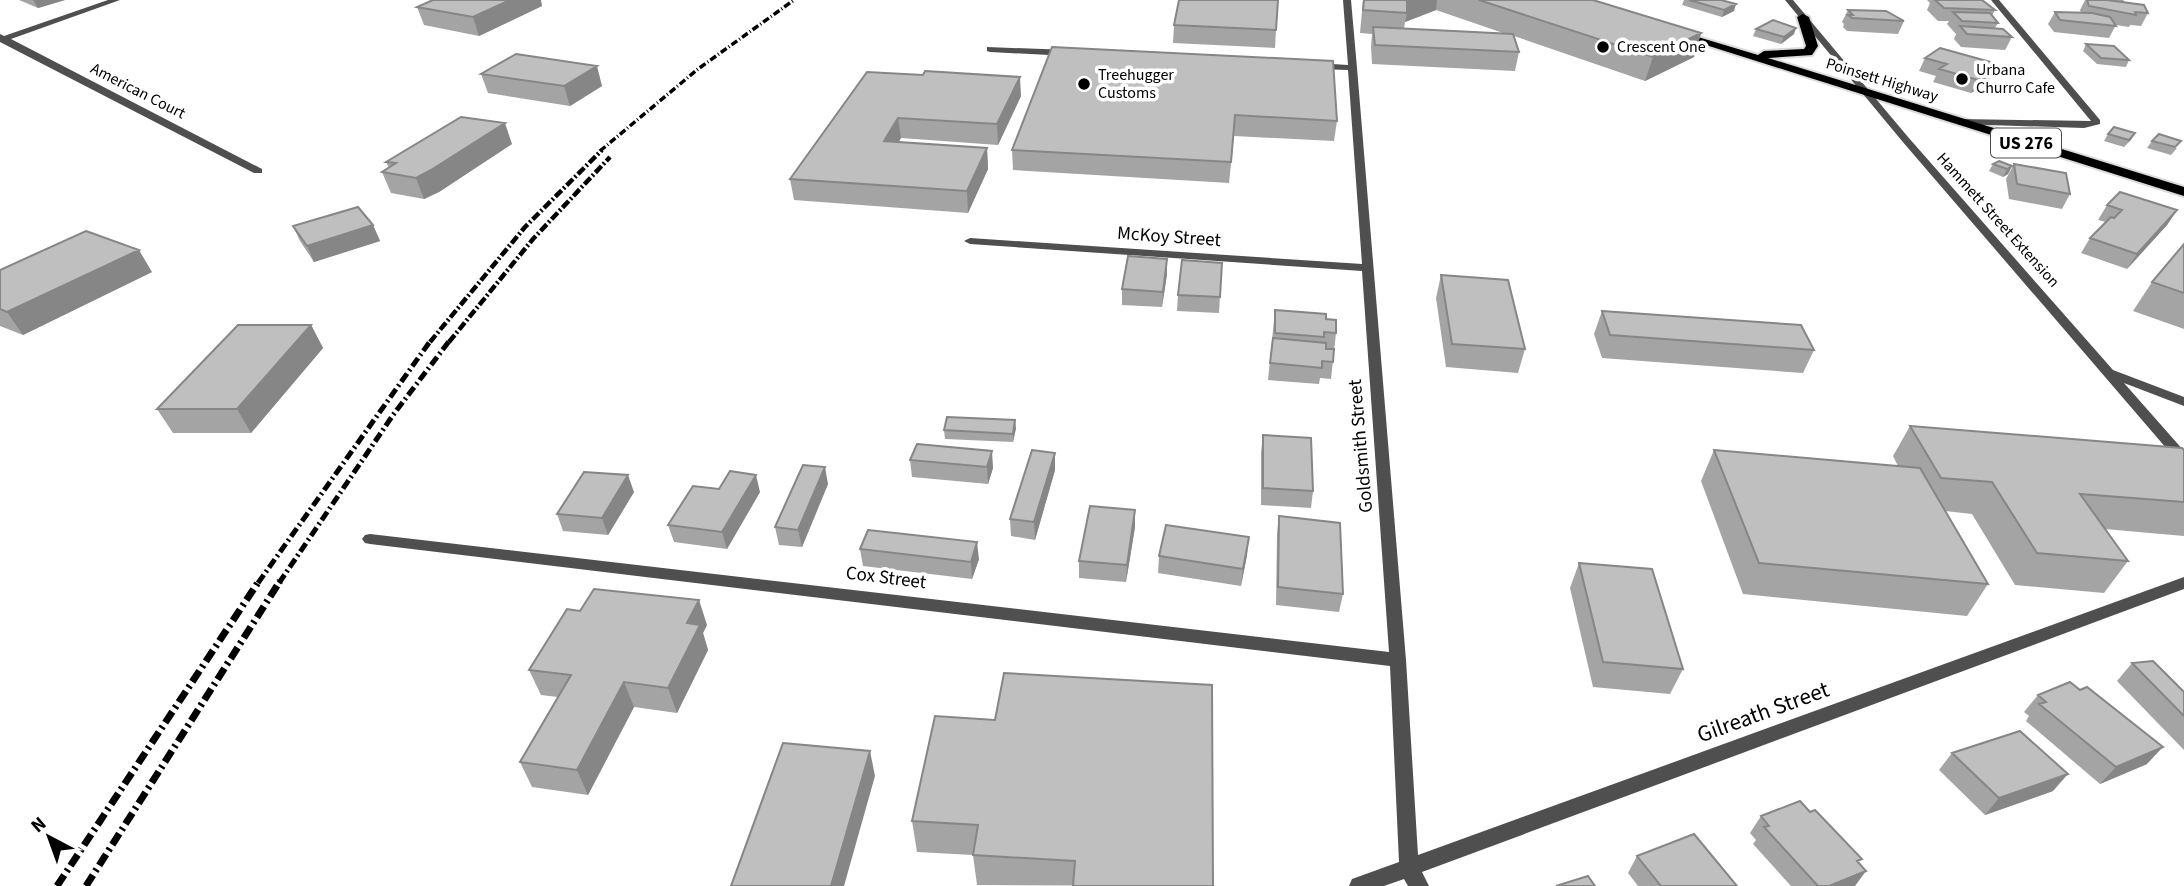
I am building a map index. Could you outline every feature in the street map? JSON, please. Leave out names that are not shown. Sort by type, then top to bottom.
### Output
[{"type":"highway","points":[[1741,54],[1778,56],[1808,52],[1812,46],[1803,17]]},
{"type":"highway","name":"Poinsett Highway","points":[[1662,29],[2184,192]]},
{"type":"street","points":[[1,39],[116,0]]},
{"type":"street","name":"Goldsmith Street","points":[[1347,0],[1398,660],[1409,868],[1419,886]]},
{"type":"street","name":"Hammett Street Extension","points":[[1789,0],[2184,460]]},
{"type":"street","points":[[1958,122],[2084,125],[2097,122],[1995,0]]},
{"type":"street","name":"American Court","points":[[1,39],[258,171]]},
{"type":"street","points":[[990,49],[1086,54]]},
{"type":"street","points":[[1305,65],[1353,68]]},
{"type":"street","name":"McKoy Street","points":[[970,241],[1366,268]]},
{"type":"street","points":[[2109,372],[2184,402]]},
{"type":"street","name":"Cox Street","points":[[370,539],[1398,660]]},
{"type":"street","name":"Gilreath Street","points":[[1359,886],[2184,583]]},
{"type":"building","points":[[433,0],[510,0],[473,17],[417,7]]},
{"type":"building","points":[[1179,0],[1278,0],[1276,30],[1174,25]]},
{"type":"building","points":[[1364,0],[1407,0],[1407,13],[1363,10]]},
{"type":"building","points":[[1479,0],[1593,0],[1701,33],[1653,57]]},
{"type":"building","points":[[1689,0],[1721,0],[1736,4],[1724,10]]},
{"type":"building","points":[[1935,0],[1982,0],[1995,10],[1944,8]]},
{"type":"building","points":[[2087,0],[2144,5],[2148,13],[2135,12],[2136,15],[2089,6]]},
{"type":"building","points":[[1848,10],[1886,11],[1904,21],[1852,18],[1848,15],[1853,15]]},
{"type":"building","points":[[1953,12],[1990,13],[1998,23],[1962,21]]},
{"type":"building","points":[[2055,12],[2092,13],[2110,17],[2116,26],[2060,20]]},
{"type":"building","points":[[1773,20],[1796,28],[1784,37],[1756,29]]},
{"type":"building","points":[[1960,26],[2003,29],[2012,37],[1967,34]]},
{"type":"building","points":[[1373,27],[1513,34],[1519,52],[1375,45]]},
{"type":"building","points":[[2086,44],[2114,46],[2129,60],[2101,58]]},
{"type":"building","points":[[1052,47],[1333,61],[1337,121],[1235,115],[1231,162],[1012,150]]},
{"type":"building","points":[[1940,48],[1994,63],[1989,67],[1994,68],[1978,80],[1939,69],[1947,64],[1925,58]]},
{"type":"building","points":[[516,54],[597,66],[564,86],[481,74]]},
{"type":"building","points":[[925,71],[1020,77],[997,124],[898,118],[884,141],[987,148],[967,191],[790,179],[867,72],[923,75]]},
{"type":"building","points":[[461,117],[505,123],[416,178],[382,172],[396,163],[386,162]]},
{"type":"building","points":[[2114,127],[2135,133],[2129,140],[2108,134]]},
{"type":"building","points":[[2159,134],[2181,141],[2175,147],[2152,141]]},
{"type":"building","points":[[1999,161],[2012,166],[2007,169],[1993,164]]},
{"type":"building","points":[[2014,164],[2066,173],[2070,194],[2017,184]]},
{"type":"building","points":[[2120,192],[2177,210],[2137,254],[2090,238],[2122,210],[2107,205]]},
{"type":"building","points":[[358,207],[373,225],[307,246],[293,226]]},
{"type":"building","points":[[86,231],[139,250],[7,312],[0,309],[0,270]]},
{"type":"building","points":[[2184,244],[2184,293],[2152,282]]},
{"type":"building","points":[[1128,256],[1167,259],[1163,292],[1122,289]]},
{"type":"building","points":[[1182,260],[1222,263],[1220,297],[1178,295]]},
{"type":"building","points":[[1441,275],[1508,280],[1525,349],[1452,344]]},
{"type":"building","points":[[1275,310],[1326,314],[1326,319],[1336,320],[1336,333],[1324,332],[1324,337],[1275,333]]},
{"type":"building","points":[[1602,311],[1801,325],[1814,350],[1610,335]]},
{"type":"building","points":[[238,325],[311,325],[237,409],[157,409]]},
{"type":"building","points":[[1273,338],[1326,343],[1326,349],[1334,349],[1333,362],[1322,361],[1322,368],[1270,363]]},
{"type":"building","points":[[947,417],[1015,420],[1013,434],[944,430]]},
{"type":"building","points":[[1910,426],[2182,448],[2184,502],[2080,494],[2128,561],[2037,553],[1992,482],[1941,478]]},
{"type":"building","points":[[1263,435],[1311,438],[1313,491],[1263,488]]},
{"type":"building","points":[[917,444],[992,451],[987,467],[910,460]]},
{"type":"building","points":[[1032,450],[1055,453],[1034,522],[1010,519]]},
{"type":"building","points":[[1714,450],[1920,468],[1988,584],[1759,563]]},
{"type":"building","points":[[803,465],[825,467],[798,530],[775,527]]},
{"type":"building","points":[[730,471],[756,475],[722,532],[668,525],[693,486],[719,489]]},
{"type":"building","points":[[584,472],[628,475],[602,518],[557,514]]},
{"type":"building","points":[[1090,506],[1135,510],[1127,565],[1079,561]]},
{"type":"building","points":[[1279,516],[1340,523],[1343,594],[1278,587]]},
{"type":"building","points":[[1166,525],[1249,537],[1243,569],[1159,556]]},
{"type":"building","points":[[868,530],[977,542],[971,562],[860,549]]},
{"type":"building","points":[[1579,563],[1652,569],[1683,669],[1603,662]]},
{"type":"building","points":[[594,589],[699,600],[687,623],[700,625],[668,688],[624,682],[577,770],[520,762],[571,675],[529,670],[567,609],[580,611]]},
{"type":"building","points":[[2153,661],[2184,692],[2184,716],[2132,663]]},
{"type":"building","points":[[1004,673],[1212,685],[1213,886],[1073,886],[1075,861],[973,855],[978,825],[912,821],[935,716],[995,720]]},
{"type":"building","points":[[2070,682],[2080,690],[2087,687],[2163,747],[2116,767],[2039,704],[2046,702],[2038,695]]},
{"type":"building","points":[[2020,731],[2068,774],[1999,798],[1952,753]]},
{"type":"building","points":[[783,743],[870,751],[831,886],[731,886]]},
{"type":"building","points":[[1800,801],[1810,812],[1815,810],[1862,859],[1857,861],[1866,871],[1829,886],[1818,886],[1764,827],[1769,826],[1761,816]]},
{"type":"building","points":[[1694,834],[1737,886],[1661,886],[1637,856]]},
{"type":"building","points":[[1588,876],[1595,886],[1556,886]]},
{"type":"railway","points":[[600,151],[698,69],[794,0]]},
{"type":"railway","points":[[430,342],[525,227],[602,150]]},
{"type":"railway","points":[[449,342],[533,239],[610,157]]},
{"type":"railway","points":[[258,583],[431,340]]},
{"type":"railway","points":[[279,583],[393,415],[450,340]]},
{"type":"railway","points":[[57,886],[259,581]]},
{"type":"railway","points":[[86,886],[280,581]]},
{"type":"place","name":"Crescent One","points":[[1603,47]]},
{"type":"place","name":"Urbana Churro Cafe","points":[[1962,79]]},
{"type":"place","name":"Treehugger Customs","points":[[1084,84]]}]
